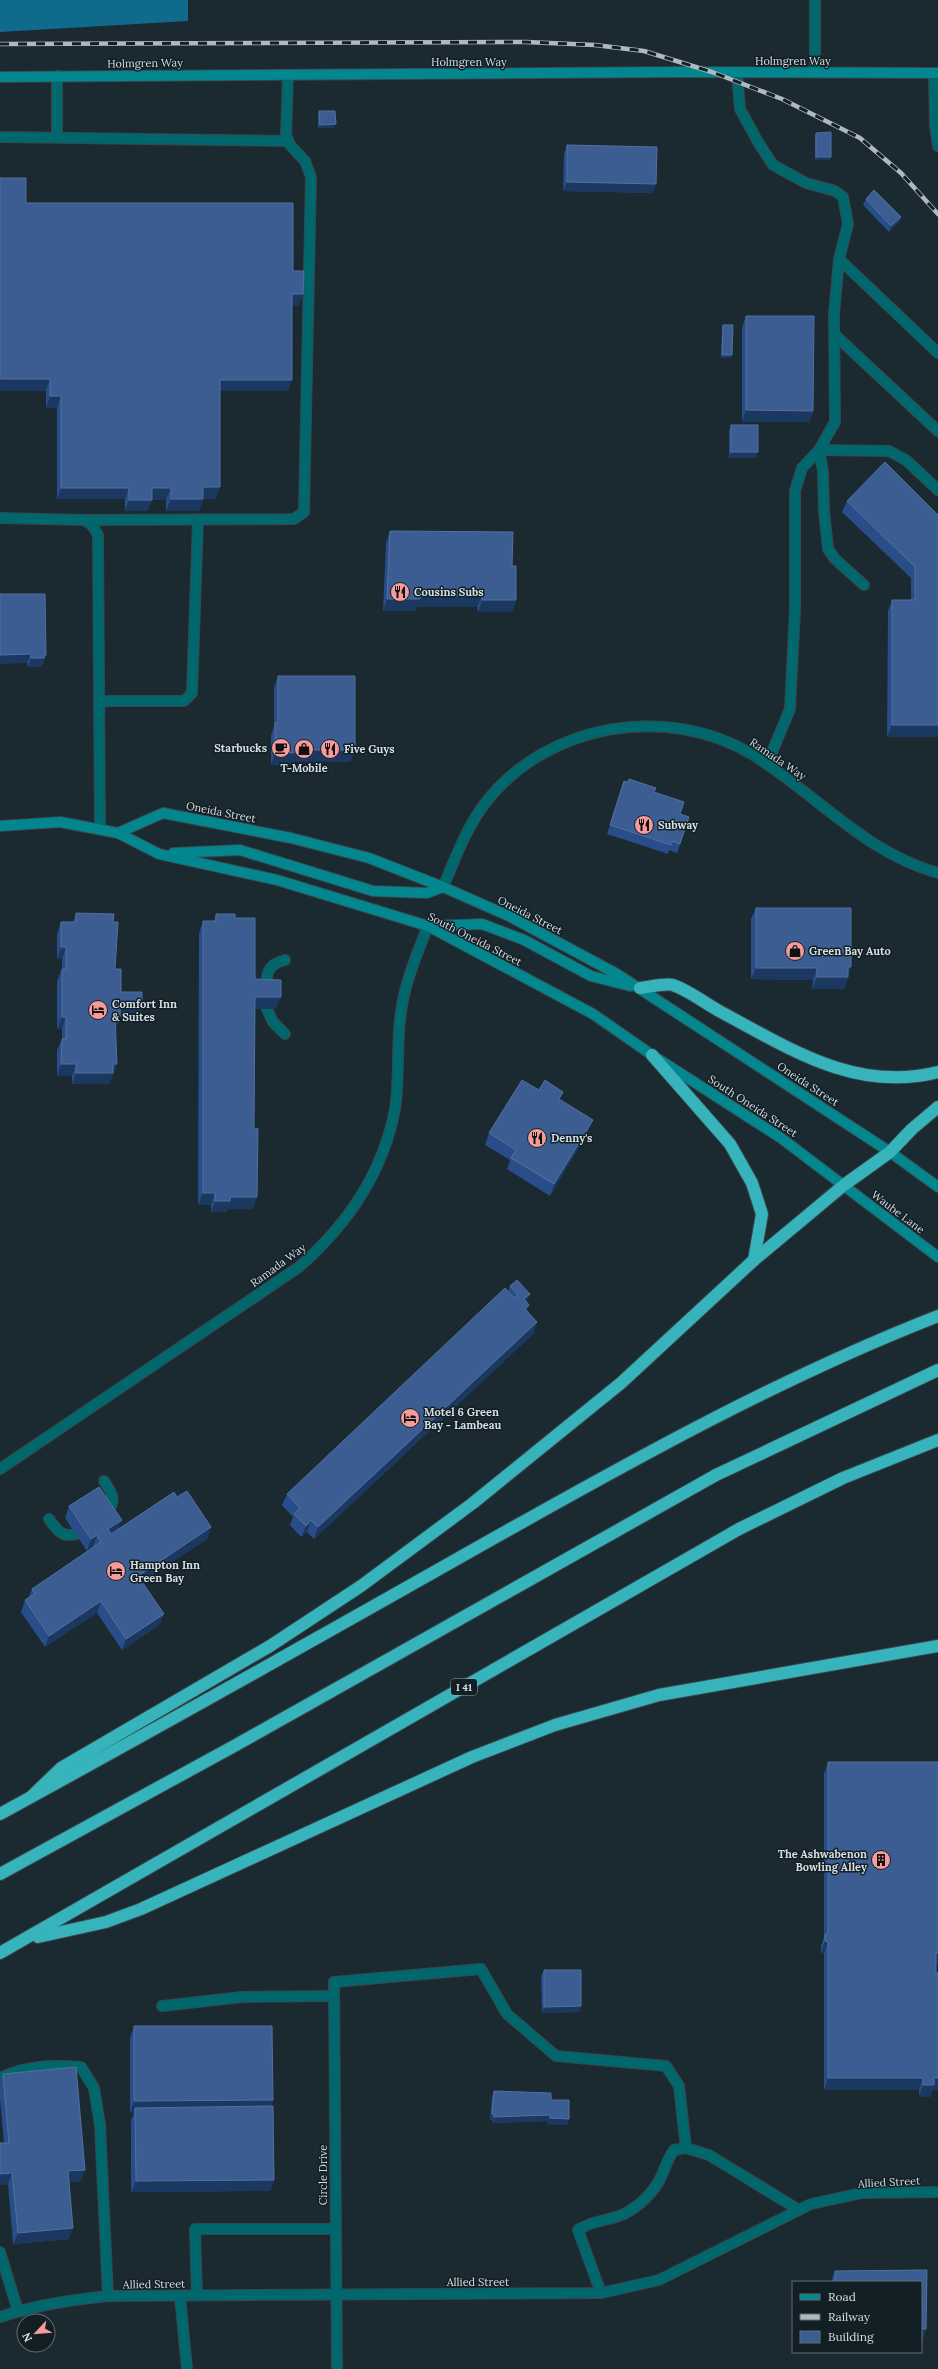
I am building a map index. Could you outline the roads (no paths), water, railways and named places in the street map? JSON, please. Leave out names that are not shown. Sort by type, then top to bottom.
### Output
[{"type":"highway","points":[[640,988],[672,985],[774,1040],[842,1071],[866,1076],[897,1078],[938,1072]]},
{"type":"highway","points":[[652,1055],[730,1144],[752,1183],[762,1214],[754,1260]]},
{"type":"highway","points":[[32,1796],[61,1768],[270,1646],[361,1586],[473,1503],[621,1383],[754,1260],[844,1185],[890,1152],[912,1129],[938,1107]]},
{"type":"highway","points":[[0,1814],[307,1645],[620,1467],[786,1383],[935,1317]]},
{"type":"highway","points":[[0,1874],[250,1737],[716,1475],[938,1370]]},
{"type":"highway","name":"I 41","points":[[0,1954],[739,1529],[844,1478],[938,1440]]},
{"type":"highway","points":[[27,1939],[106,1922],[141,1909],[472,1757],[588,1714],[659,1695],[938,1646]]},
{"type":"street","points":[[815,0],[815,72]]},
{"type":"street","name":"Holmgren Way","points":[[0,76],[815,72],[936,73]]},
{"type":"street","points":[[737,73],[740,109],[758,142],[774,165],[806,183],[835,191],[843,197],[848,224],[839,259],[834,315],[835,422],[819,450],[802,468],[796,491],[795,610],[790,709],[767,764]]},
{"type":"street","points":[[936,73],[934,126],[938,146]]},
{"type":"street","points":[[0,518],[85,520],[294,520],[304,512],[311,177],[305,161],[288,141],[286,135],[288,74]]},
{"type":"street","points":[[57,76],[57,137]]},
{"type":"street","points":[[0,137],[288,141]]},
{"type":"street","points":[[839,259],[938,353]]},
{"type":"street","points":[[835,335],[938,431]]},
{"type":"street","points":[[819,450],[890,451],[906,460],[938,490]]},
{"type":"street","points":[[819,450],[823,471],[824,511],[828,549],[836,559],[864,585]]},
{"type":"street","points":[[85,520],[92,525],[98,535],[100,829]]},
{"type":"street","points":[[100,701],[184,701],[192,693],[198,520]]},
{"type":"street","name":"Ramada Way","points":[[443,887],[466,831],[487,802],[514,774],[535,758],[564,743],[600,731],[627,726],[663,726],[692,730],[724,740],[767,764],[865,839],[898,858],[938,873]]},
{"type":"street","name":"Oneida Street","points":[[118,833],[163,813],[292,838],[369,858],[443,887],[509,916],[640,988],[890,1152]]},
{"type":"street","name":"South Oneida Street","points":[[0,826],[60,822],[118,833],[159,854],[276,880],[428,926],[594,1014],[652,1055],[781,1138],[844,1185]]},
{"type":"street","points":[[159,854],[240,850],[373,891],[427,893],[443,887]]},
{"type":"street","points":[[428,926],[482,924],[524,940],[591,976],[640,988]]},
{"type":"street","name":"Ramada Way","points":[[0,1469],[300,1267],[325,1244],[348,1216],[368,1185],[385,1147],[395,1110],[399,1071],[400,1014],[407,981],[428,926]]},
{"type":"street","points":[[266,991],[269,969],[275,962],[285,960]]},
{"type":"street","points":[[267,1009],[273,1022],[285,1034]]},
{"type":"street","points":[[890,1152],[938,1187]]},
{"type":"street","name":"Waube Lane","points":[[844,1185],[938,1257]]},
{"type":"street","points":[[104,1482],[113,1495],[112,1506],[106,1514]]},
{"type":"street","points":[[49,1520],[58,1532],[68,1536],[76,1534]]},
{"type":"street","name":"Circle Drive","points":[[337,2369],[334,1982],[481,1969],[507,2014],[556,2056],[666,2066],[679,2086],[686,2148]]},
{"type":"street","points":[[162,2006],[242,1997],[334,1996]]},
{"type":"street","points":[[0,2078],[18,2070],[49,2064],[81,2067],[94,2088],[100,2125],[108,2296]]},
{"type":"street","points":[[601,2293],[578,2230],[586,2224],[624,2214],[642,2203],[657,2185],[667,2160],[674,2150],[686,2148],[709,2155],[799,2210]]},
{"type":"street","name":"Allied Street","points":[[0,2317],[18,2311],[67,2300],[108,2296],[601,2293],[659,2280],[811,2204],[862,2193],[938,2192]]},
{"type":"street","points":[[197,2295],[195,2229],[336,2229]]},
{"type":"street","points":[[0,2252],[18,2311]]},
{"type":"street","points":[[180,2296],[187,2369]]},
{"type":"railway","points":[[0,44],[526,42],[595,45],[644,51],[712,72],[782,99],[860,138],[901,173],[938,214]]},
{"type":"place","name":"Cousins Subs","points":[[400,592]]},
{"type":"place","name":"Starbucks","points":[[281,748]]},
{"type":"place","name":"T-Mobile","points":[[304,749]]},
{"type":"place","name":"Five Guys","points":[[330,749]]},
{"type":"place","name":"Subway","points":[[644,825]]},
{"type":"place","name":"Green Bay Auto","points":[[795,951]]},
{"type":"place","name":"Comfort Inn & Suites","points":[[98,1010]]},
{"type":"place","name":"Denny's","points":[[537,1138]]},
{"type":"place","name":"Motel 6 Green Bay - Lambeau","points":[[410,1418]]},
{"type":"place","name":"Hampton Inn Green Bay","points":[[116,1571]]},
{"type":"place","name":"The Ashwabenon Bowling Alley","points":[[881,1860]]}]
